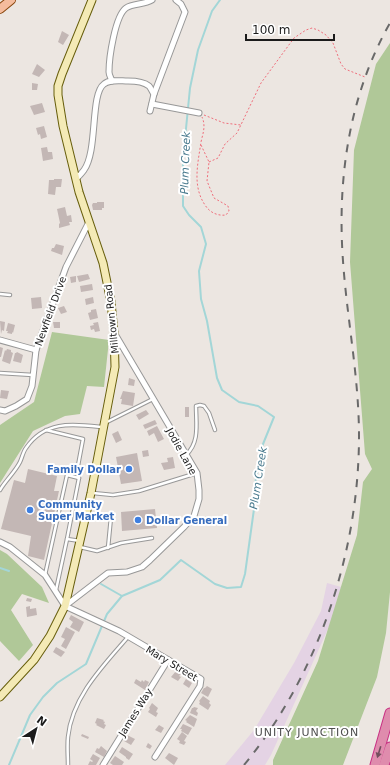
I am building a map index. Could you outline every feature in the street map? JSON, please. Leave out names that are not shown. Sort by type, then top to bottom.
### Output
[{"type":"highway","points":[[375,765],[390,713]]},
{"type":"highway","points":[[384,765],[390,747]]},
{"type":"main road","points":[[0,9],[12,0]]},
{"type":"street","name":"Milltown Road","points":[[0,697],[34,660],[50,636],[65,606],[80,544],[115,367],[111,302],[103,263],[76,179],[63,126],[58,95],[58,86],[92,0]]},
{"type":"street","points":[[112,81],[109,73],[113,37],[119,19],[124,9],[131,5],[142,4],[152,0]]},
{"type":"street","points":[[150,112],[154,94],[185,12],[181,4],[176,0]]},
{"type":"street","points":[[76,179],[85,170],[90,156],[95,124],[96,98],[99,90],[104,84],[112,81],[134,80],[149,86],[154,94]]},
{"type":"street","points":[[152,104],[199,114]]},
{"type":"street","name":"Newfield Drive","points":[[0,410],[5,411],[16,406],[27,398],[32,386],[36,350],[66,267],[90,222]]},
{"type":"street","name":"Jodie Lane","points":[[65,606],[108,573],[127,572],[142,567],[194,516],[199,498],[197,473],[114,333]]},
{"type":"street","points":[[0,340],[36,350]]},
{"type":"street","points":[[0,542],[10,547],[45,575],[65,606]]},
{"type":"street","name":"Mary Street","points":[[65,606],[107,625],[201,679],[200,686],[155,757]]},
{"type":"street","name":"James Way","points":[[103,765],[168,660]]},
{"type":"lane","points":[[0,294],[10,295]]},
{"type":"lane","points":[[0,373],[34,375]]},
{"type":"lane","points":[[0,490],[20,463],[26,448],[34,438],[46,430],[60,425],[104,425],[153,399]]},
{"type":"lane","points":[[186,455],[195,443],[197,436],[196,406],[204,406],[209,413],[215,430]]},
{"type":"lane","points":[[46,430],[83,439],[77,471],[79,478],[68,539],[55,590]]},
{"type":"lane","points":[[90,493],[113,495],[138,491],[197,473]]},
{"type":"lane","points":[[45,575],[67,475],[79,478]]},
{"type":"lane","points":[[108,548],[111,517]]},
{"type":"lane","points":[[68,539],[97,551],[121,543],[152,538]]},
{"type":"lane","points":[[68,765],[68,737],[72,715],[82,694],[128,637]]},
{"type":"path","points":[[209,162],[218,158],[225,144],[237,133],[261,83],[294,38],[306,30],[312,28],[326,35],[333,43],[341,64],[345,69],[365,77]]},
{"type":"path","points":[[199,114],[224,123],[242,125]]},
{"type":"path","points":[[199,114],[205,123],[201,145],[197,172],[200,197],[208,210],[219,216],[226,215],[229,212],[228,206],[214,198],[207,181],[209,162],[201,145]]},
{"type":"shaded area","points":[[327,583],[341,587],[332,620],[271,755],[265,765],[225,765],[254,730],[294,663],[321,611]]},
{"type":"green space","points":[[390,43],[390,592],[386,633],[377,677],[343,765],[273,765],[273,760],[318,661],[357,535],[363,482],[372,469],[365,454],[350,262],[354,150],[376,64]]},
{"type":"green space","points":[[52,332],[109,340],[104,387],[87,386],[80,414],[65,416],[33,431],[0,483],[0,425],[34,402]]},
{"type":"green space","points":[[0,550],[7,554],[42,587],[49,603],[22,594],[11,610],[33,645],[19,661],[0,641]]},
{"type":"building","points":[[62,31],[69,35],[63,45],[58,42]]},
{"type":"building","points":[[37,64],[45,70],[39,77],[32,74]]},
{"type":"building","points":[[32,83],[38,84],[37,90],[32,90]]},
{"type":"building","points":[[42,103],[45,112],[34,115],[30,106]]},
{"type":"building","points":[[44,126],[47,137],[41,139],[36,128]]},
{"type":"building","points":[[47,147],[48,152],[52,152],[53,159],[43,161],[41,148]]},
{"type":"building","points":[[62,179],[61,187],[56,187],[55,195],[48,194],[49,180]]},
{"type":"building","points":[[104,202],[104,208],[102,208],[102,210],[93,210],[93,203]]},
{"type":"building","points":[[65,207],[67,216],[71,215],[72,222],[69,222],[70,225],[59,228],[60,223],[57,209]]},
{"type":"building","points":[[56,244],[64,246],[62,255],[51,251]]},
{"type":"building","points":[[88,274],[90,279],[79,282],[77,276]]},
{"type":"building","points":[[76,276],[76,282],[71,283],[70,277]]},
{"type":"building","points":[[92,284],[93,290],[81,292],[80,286]]},
{"type":"building","points":[[41,297],[42,308],[32,309],[31,298]]},
{"type":"building","points":[[93,297],[94,303],[86,305],[85,299]]},
{"type":"building","points":[[64,306],[67,312],[61,314],[58,308]]},
{"type":"building","points":[[96,309],[98,318],[90,320],[88,313],[91,312],[91,310]]},
{"type":"building","points":[[0,321],[5,322],[4,331],[2,330],[1,334]]},
{"type":"building","points":[[53,322],[60,322],[60,328],[54,328]]},
{"type":"building","points":[[98,322],[100,331],[95,332],[94,329],[91,330],[90,326],[94,325],[93,323]]},
{"type":"building","points":[[8,323],[15,325],[12,334],[7,333],[8,331],[6,331]]},
{"type":"building","points":[[0,347],[3,348],[1,357],[0,357]]},
{"type":"building","points":[[7,349],[11,350],[13,353],[10,364],[2,361],[5,350],[6,351]]},
{"type":"building","points":[[17,352],[23,355],[21,363],[13,361],[15,353]]},
{"type":"building","points":[[129,378],[135,380],[134,386],[128,385]]},
{"type":"building","points":[[1,390],[9,391],[7,399],[0,398]]},
{"type":"building","points":[[123,391],[135,393],[133,406],[121,404],[122,399],[120,399]]},
{"type":"building","points":[[185,407],[189,407],[189,417],[185,417]]},
{"type":"building","points":[[146,410],[149,414],[139,420],[136,415]]},
{"type":"building","points":[[155,420],[157,424],[145,429],[143,425]]},
{"type":"building","points":[[157,426],[164,439],[158,442],[154,433],[149,436],[147,431]]},
{"type":"building","points":[[118,431],[122,440],[116,443],[112,434]]},
{"type":"building","points":[[148,450],[149,456],[143,457],[142,451]]},
{"type":"building","name":"Family Dollar","points":[[137,453],[142,481],[121,484],[116,457]]},
{"type":"building","points":[[173,457],[175,468],[164,470],[161,463],[168,462],[167,458]]},
{"type":"building","name":"Community Super Market","points":[[28,469],[57,476],[54,491],[59,491],[44,560],[28,556],[31,536],[1,529],[14,480],[25,483]]},
{"type":"building","name":"Dollar General","points":[[155,509],[157,528],[122,531],[121,512]]},
{"type":"building","points":[[27,598],[32,599],[31,602],[26,601]]},
{"type":"building","points":[[30,606],[30,609],[36,608],[37,615],[27,617],[26,607]]},
{"type":"building","points":[[71,615],[84,622],[79,632],[70,627],[73,622],[69,619]]},
{"type":"building","points":[[66,627],[75,632],[66,649],[61,646],[65,639],[61,637]]},
{"type":"building","points":[[56,647],[65,652],[61,657],[53,652]]},
{"type":"building","points":[[176,671],[181,674],[178,681],[171,677]]},
{"type":"building","points":[[136,679],[141,682],[142,680],[144,682],[145,680],[149,682],[145,690],[134,683]]},
{"type":"building","points":[[186,679],[192,683],[189,688],[183,684]]},
{"type":"building","points":[[207,686],[212,689],[208,697],[201,693]]},
{"type":"building","points":[[203,696],[210,701],[209,703],[211,705],[208,710],[199,704],[199,701]]},
{"type":"building","points":[[152,703],[158,708],[156,717],[148,712]]},
{"type":"building","points":[[194,707],[198,708],[196,711],[198,713],[197,716],[190,713]]},
{"type":"building","points":[[190,715],[197,719],[194,727],[185,720]]},
{"type":"building","points":[[97,718],[104,720],[104,724],[106,725],[104,729],[96,725],[97,724],[95,723]]},
{"type":"building","points":[[183,724],[192,728],[188,735],[180,729]]},
{"type":"building","points":[[159,725],[164,728],[161,733],[155,730]]},
{"type":"building","points":[[182,732],[187,736],[184,741],[186,742],[184,745],[179,743],[180,741],[177,739]]},
{"type":"building","points":[[82,734],[89,737],[88,739],[81,736]]},
{"type":"building","points":[[127,735],[135,739],[131,745],[124,741]]},
{"type":"building","points":[[148,743],[152,746],[150,749],[146,747]]},
{"type":"building","points":[[101,746],[107,751],[104,757],[95,752],[97,748],[99,749]]},
{"type":"building","points":[[122,747],[133,754],[129,760],[119,752]]},
{"type":"building","points":[[169,753],[178,758],[174,765],[165,758]]},
{"type":"building","points":[[93,754],[100,758],[96,765],[88,765],[90,761],[93,761],[90,759]]},
{"type":"building","points":[[115,756],[124,762],[122,765],[113,765],[110,763]]},
{"type":"waterway","name":"Plum Creek","points":[[9,765],[30,715],[43,697],[57,683],[86,664],[107,614],[122,596],[160,580],[181,560],[215,584],[227,588],[241,587],[245,574],[254,509],[255,485],[261,449],[274,417],[258,406],[239,402],[222,390],[217,378],[207,321],[201,299],[199,271],[206,244],[201,227],[189,215],[183,206],[183,159],[190,88],[198,50],[212,11],[220,0]]},
{"type":"waterway","points":[[0,568],[9,571]]},
{"type":"waterway","points":[[101,584],[122,596]]},
{"type":"railway","points":[[244,765],[270,730],[293,692],[313,652],[329,611],[342,568],[351,524],[357,480],[359,436],[355,370],[343,261],[342,199],[344,169],[349,138],[365,79],[376,51],[390,23]]},
{"type":"place","name":"Family Dollar","points":[[129,469]]},
{"type":"place","name":"Community Super Market","points":[[30,510]]},
{"type":"place","name":"Dollar General","points":[[138,520]]},
{"type":"district","name":"UNITY JUNCTION","points":[[307,732]]}]
